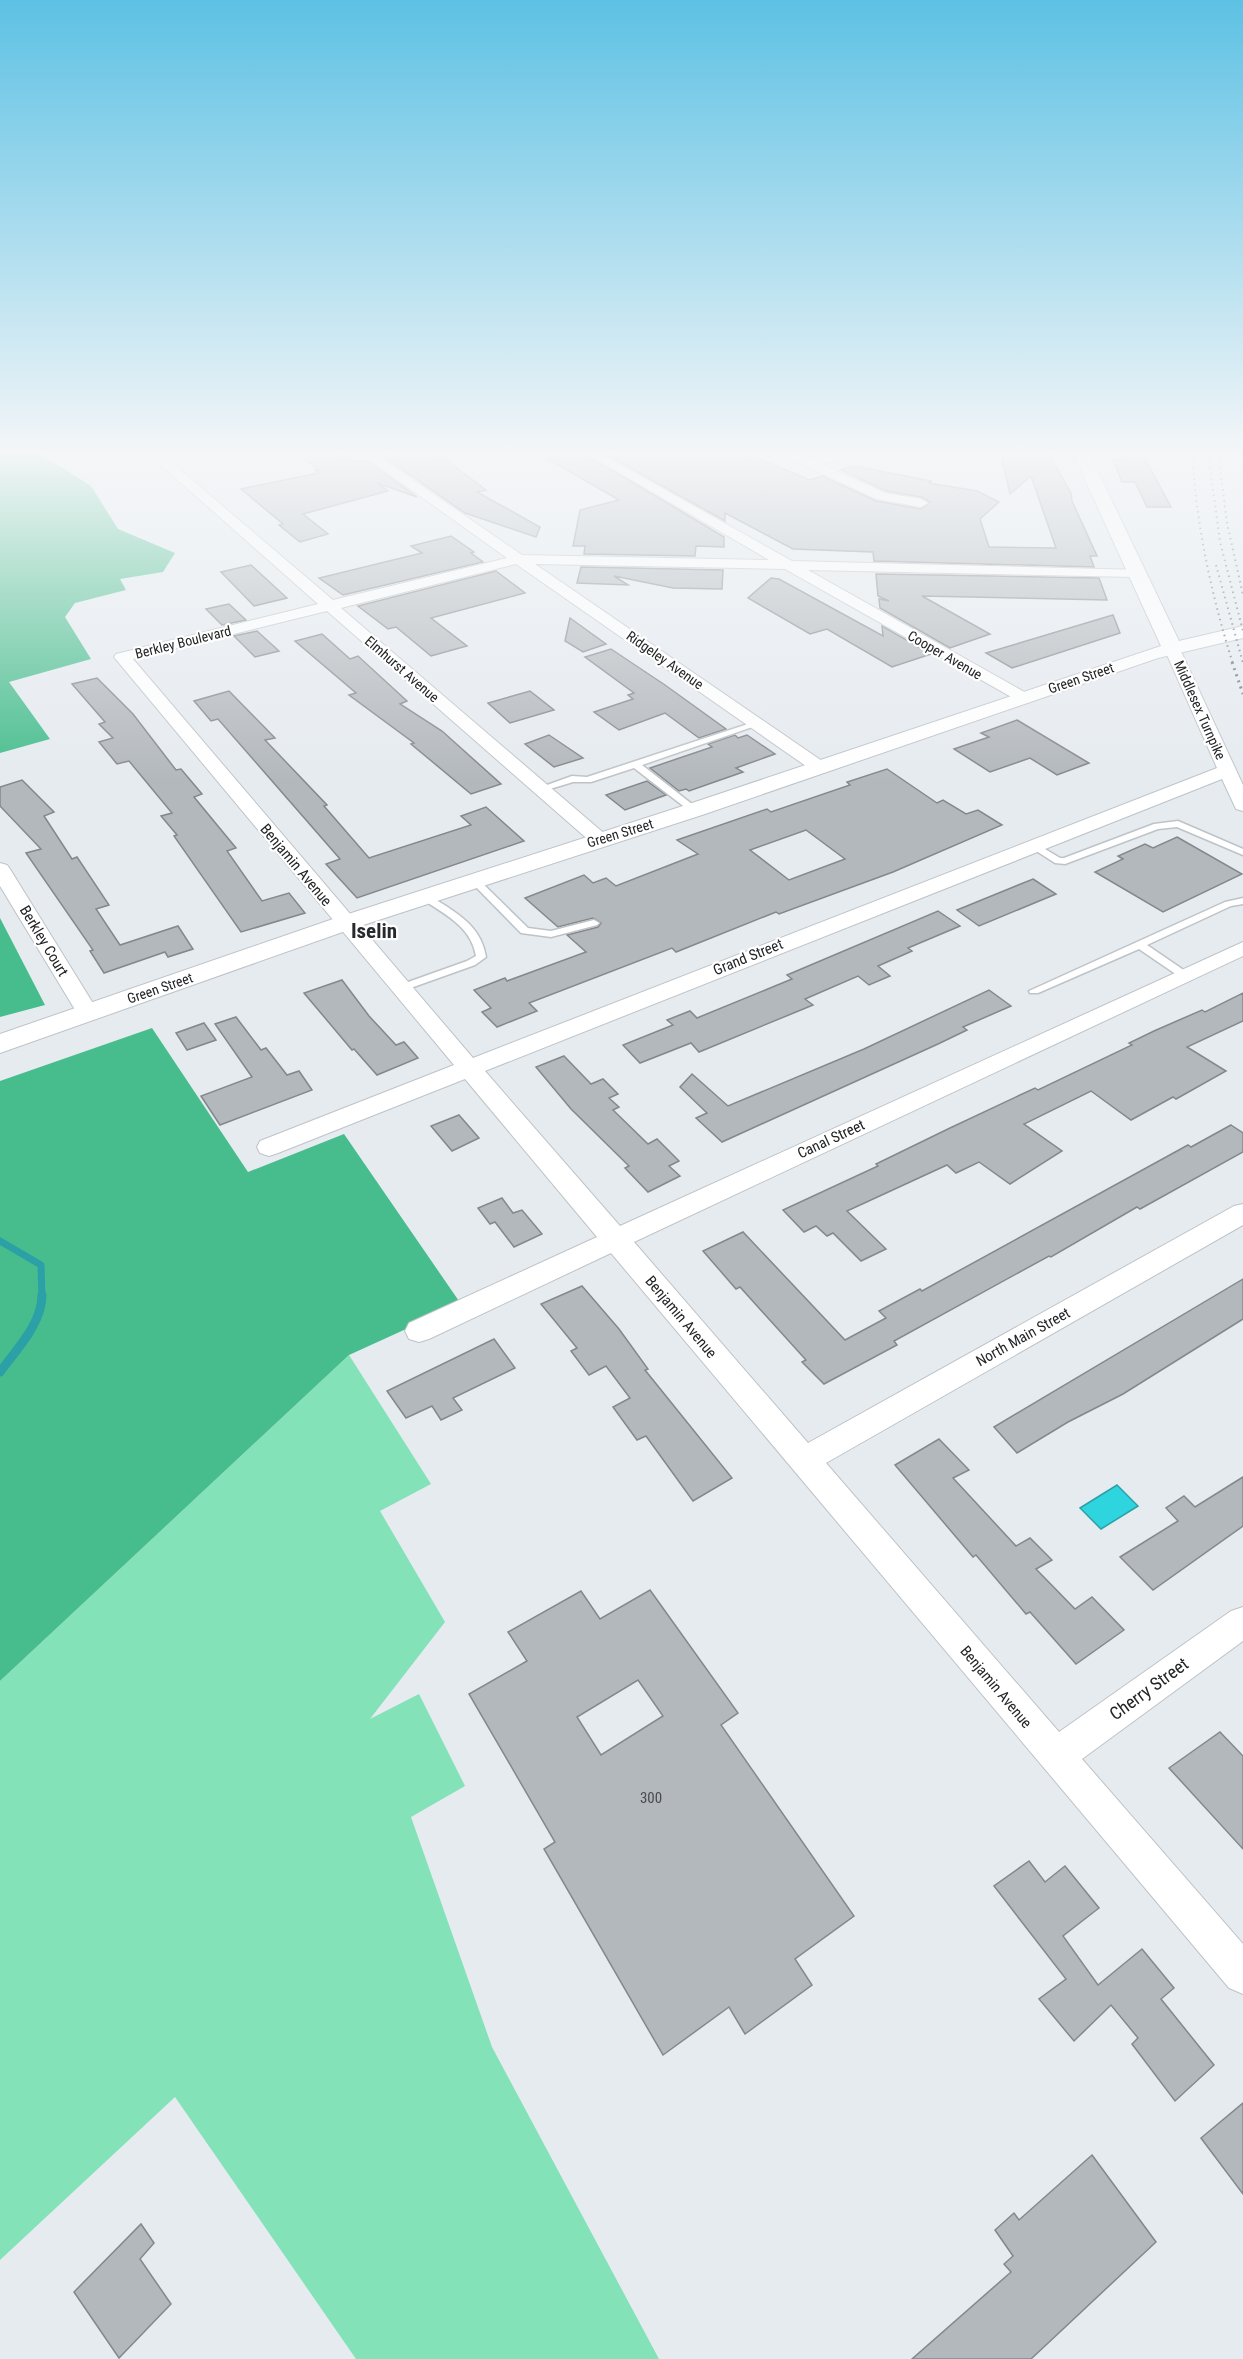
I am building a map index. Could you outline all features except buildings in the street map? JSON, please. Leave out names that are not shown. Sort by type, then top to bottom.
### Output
[{"type":"street","name":"Elmhurst Avenue","points":[[278,561],[598,839]]},
{"type":"street","name":"Berkley Boulevard","points":[[122,657],[510,561]]},
{"type":"street","name":"Ridgeley Avenue","points":[[522,561],[819,767]]},
{"type":"street","name":"Berkley Boulevard","points":[[613,561],[1136,573]]},
{"type":"street","name":"Cooper Avenue","points":[[781,561],[1022,698]]},
{"type":"street","points":[[1131,561],[1172,648]]},
{"type":"street","name":"Green Street","points":[[0,1044],[345,923],[598,839],[694,810],[1172,648],[1243,632]]},
{"type":"street","name":"Middlesex Turnpike","points":[[1172,648],[1243,805]]},
{"type":"street","name":"Benjamin Avenue","points":[[122,657],[345,923],[1243,1974]]},
{"type":"street","name":"Grand Street","points":[[269,1147],[1227,770]]},
{"type":"street","name":"Berkley Court","points":[[0,869],[88,1013]]},
{"type":"street","name":"Canal Street","points":[[419,1331],[1243,948]]},
{"type":"street","name":"North Main Street","points":[[803,1461],[1243,1213]]},
{"type":"street","name":"Cherry Street","points":[[1056,1756],[1243,1622]]},
{"type":"lane","points":[[540,789],[559,782],[588,780],[757,724]]},
{"type":"lane","points":[[635,764],[694,810]]},
{"type":"lane","points":[[1032,845],[1058,861],[1065,861],[1157,826],[1172,824],[1243,852]]},
{"type":"lane","points":[[475,881],[525,931],[551,934],[594,923]]},
{"type":"lane","points":[[401,988],[471,963],[481,957],[481,948],[476,937],[461,920],[425,897]]},
{"type":"lane","points":[[1034,991],[1228,904],[1243,901]]},
{"type":"lane","points":[[1140,945],[1184,975]]},
{"type":"green space","points":[[0,561],[170,561],[163,572],[120,579],[126,590],[75,603],[65,617],[91,659],[9,682],[50,739],[0,753]]},
{"type":"green space","points":[[0,918],[45,1005],[0,1017]]},
{"type":"green space","points":[[152,1028],[248,1172],[344,1134],[461,1304],[349,1355],[0,1681],[0,1081]]},
{"type":"green space","points":[[349,1355],[431,1484],[380,1511],[445,1622],[370,1719],[419,1694],[465,1786],[411,1817],[492,2047],[659,2359],[356,2359],[175,2097],[0,2260],[0,1681]]},
{"type":"water","points":[[1117,1485],[1138,1506],[1101,1529],[1080,1508]]},
{"type":"waterway","points":[[0,1241],[41,1265],[42,1296]]},
{"type":"waterway","points":[[0,1372],[33,1326],[41,1306],[42,1296]]},
{"type":"railway","points":[[1206,561],[1233,664]]},
{"type":"railway","points":[[1225,561],[1243,631]]},
{"type":"railway","points":[[1235,561],[1243,595]]},
{"type":"railway","points":[[1216,565],[1243,663]]},
{"type":"railway","points":[[1232,662],[1243,694]]},
{"type":"district","name":"Iselin","points":[[374,931]]}]
